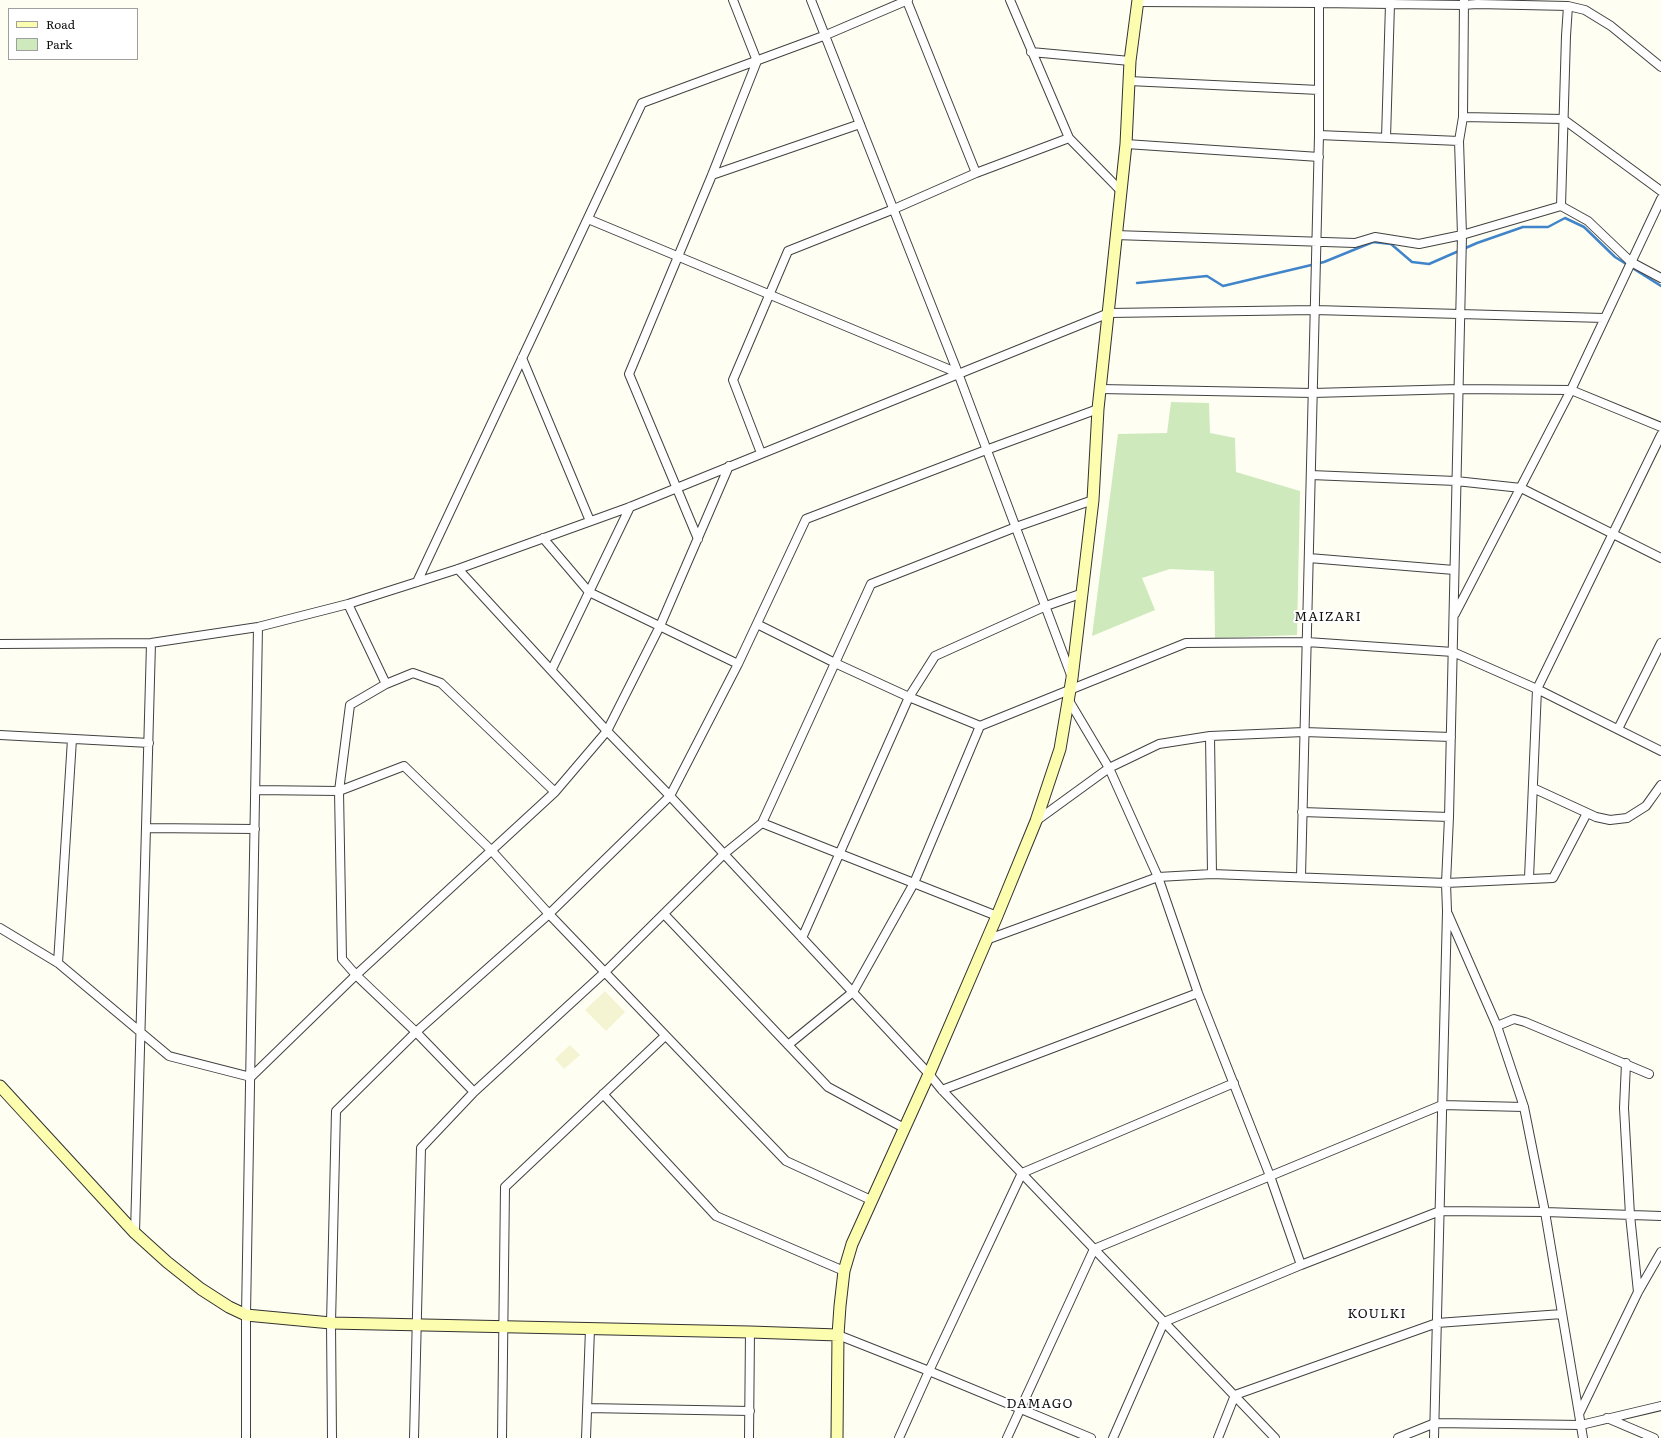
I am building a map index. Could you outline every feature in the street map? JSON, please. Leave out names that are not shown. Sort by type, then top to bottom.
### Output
[{"type":"main road","points":[[837,1438],[838,1335],[844,1271],[852,1244],[929,1074],[997,916],[1036,821],[1060,749],[1083,593],[1093,500],[1098,409],[1109,313],[1115,235],[1126,144],[1130,61],[1138,1]]},
{"type":"main road","points":[[0,1086],[135,1233],[167,1262],[201,1289],[229,1308],[246,1315],[331,1323],[838,1335]]},
{"type":"street","points":[[698,538],[629,374],[712,175],[757,61],[734,0]]},
{"type":"street","points":[[812,0],[958,373],[1046,606],[1070,689],[1109,768],[1158,877],[1198,993],[1270,1176],[1301,1264]]},
{"type":"street","points":[[417,582],[642,103],[826,36],[908,0],[976,173]]},
{"type":"street","points":[[1010,0],[1031,52],[1070,138],[1120,190]]},
{"type":"street","points":[[1138,1],[1319,1],[1390,4],[1463,3],[1568,6],[1585,10],[1611,26],[1661,67]]},
{"type":"street","points":[[1301,877],[1320,135],[1319,1]]},
{"type":"street","points":[[1434,1438],[1462,235],[1459,141],[1463,117],[1463,3]]},
{"type":"street","points":[[1386,138],[1390,4]]},
{"type":"street","points":[[1561,206],[1568,6]]},
{"type":"street","points":[[1031,52],[1130,61]]},
{"type":"street","points":[[1129,81],[1319,90]]},
{"type":"street","points":[[1463,117],[1563,120],[1661,191]]},
{"type":"street","points":[[712,175],[860,124]]},
{"type":"street","points":[[1320,135],[1459,141]]},
{"type":"street","points":[[761,453],[733,380],[788,251],[894,209],[976,173],[1070,138]]},
{"type":"street","points":[[1126,144],[1319,157]]},
{"type":"street","points":[[1453,617],[1571,390],[1661,199]]},
{"type":"street","points":[[1115,235],[1355,242],[1376,237],[1419,244],[1462,235],[1561,206],[1588,221],[1631,262],[1661,278]]},
{"type":"street","points":[[588,219],[958,373]]},
{"type":"street","points":[[0,644],[152,642],[258,627],[348,604],[458,569],[630,507],[1109,313],[1315,310],[1604,318]]},
{"type":"street","points":[[522,358],[590,521]]},
{"type":"street","points":[[1100,389],[1313,393],[1458,389],[1571,390],[1661,427]]},
{"type":"street","points":[[332,1438],[331,1323],[336,1111],[416,1032],[549,914],[670,796],[738,664],[806,520],[986,450],[1098,409]]},
{"type":"street","points":[[1529,878],[1537,689],[1661,436]]},
{"type":"street","points":[[251,1077],[356,975],[555,792],[607,731],[660,626],[729,466]]},
{"type":"street","points":[[1311,475],[1456,482],[1521,488],[1661,558]]},
{"type":"street","points":[[414,1438],[421,1148],[474,1092],[605,972],[724,854],[762,823],[871,584],[1016,527],[1093,500]]},
{"type":"street","points":[[552,669],[630,507]]},
{"type":"street","points":[[543,538],[589,592],[738,664]]},
{"type":"street","points":[[1309,558],[1454,570]]},
{"type":"street","points":[[458,569],[552,669],[607,731],[670,796],[853,992],[942,1090],[1275,1438]]},
{"type":"street","points":[[802,938],[909,697],[935,656],[1046,606],[1083,593]]},
{"type":"street","points":[[348,604],[386,684]]},
{"type":"street","points":[[757,624],[835,663],[909,697],[980,726],[1186,643],[1306,642],[1452,652],[1537,689],[1618,728],[1661,751]]},
{"type":"street","points":[[246,1438],[246,1315],[258,627]]},
{"type":"street","points":[[135,1233],[152,642]]},
{"type":"street","points":[[1618,728],[1661,643]]},
{"type":"street","points":[[474,1092],[416,1032],[356,975],[342,959],[339,791],[350,705],[386,684],[413,673],[441,682],[555,792]]},
{"type":"street","points":[[788,1045],[853,992],[914,883],[980,726]]},
{"type":"street","points":[[1036,821],[1109,768],[1159,744],[1210,736],[1304,732],[1451,737]]},
{"type":"street","points":[[0,735],[149,743]]},
{"type":"street","points":[[1210,736],[1212,874]]},
{"type":"street","points":[[58,963],[72,739]]},
{"type":"street","points":[[256,790],[339,791],[404,766],[491,850],[549,914],[786,1161],[871,1200]]},
{"type":"street","points":[[1533,788],[1596,818],[1610,820],[1627,818],[1646,806],[1661,785]]},
{"type":"street","points":[[1302,812],[1449,817]]},
{"type":"street","points":[[986,940],[1158,877],[1212,874],[1446,883],[1553,878],[1587,813]]},
{"type":"street","points":[[762,823],[997,916]]},
{"type":"street","points":[[146,828],[255,829]]},
{"type":"street","points":[[1447,911],[1497,1026],[1524,1107],[1545,1212],[1583,1438]]},
{"type":"street","points":[[664,914],[828,1087],[904,1128]]},
{"type":"street","points":[[0,928],[58,963],[169,1056],[251,1077]]},
{"type":"street","points":[[942,1090],[1198,993]]},
{"type":"street","points":[[1497,1026],[1514,1019],[1525,1022],[1626,1063],[1649,1074]]},
{"type":"street","points":[[502,1438],[505,1187],[665,1036]]},
{"type":"street","points":[[1626,1063],[1624,1108],[1630,1215],[1638,1292]]},
{"type":"street","points":[[899,1438],[1022,1173],[1234,1083]]},
{"type":"street","points":[[603,1094],[716,1216],[844,1271]]},
{"type":"street","points":[[1007,1438],[1019,1409],[1094,1249],[1442,1105],[1524,1107]]},
{"type":"street","points":[[1113,1438],[1164,1322],[1301,1264],[1440,1211],[1545,1212],[1661,1216]]},
{"type":"street","points":[[1580,1414],[1638,1292],[1661,1252]]},
{"type":"street","points":[[1218,1438],[1235,1395],[1437,1323],[1562,1314]]},
{"type":"street","points":[[586,1438],[590,1329]]},
{"type":"street","points":[[749,1438],[750,1332]]},
{"type":"street","points":[[838,1335],[1092,1438]]},
{"type":"street","points":[[1398,1438],[1435,1422],[1581,1425],[1661,1406]]},
{"type":"street","points":[[587,1408],[750,1411]]},
{"type":"street","points":[[1607,1418],[1654,1438]]},
{"type":"green space","points":[[1171,402],[1209,403],[1210,433],[1235,438],[1236,472],[1300,491],[1297,635],[1215,638],[1214,571],[1170,569],[1142,578],[1155,610],[1092,636],[1118,434],[1167,433]]},
{"type":"green space","points":[[605,991],[625,1012],[606,1031],[585,1010]]},
{"type":"green space","points":[[570,1045],[580,1055],[564,1069],[555,1059]]},
{"type":"waterway","points":[[1137,283],[1207,276],[1223,286],[1324,262],[1373,242],[1391,244],[1412,262],[1429,264],[1477,243],[1523,227],[1548,227],[1565,218],[1584,227],[1615,257],[1661,286]]},
{"type":"district","name":"MAIZARI","points":[[1328,617]]},
{"type":"district","name":"KOULKI","points":[[1377,1314]]},
{"type":"district","name":"DAMAGO","points":[[1040,1404]]}]
